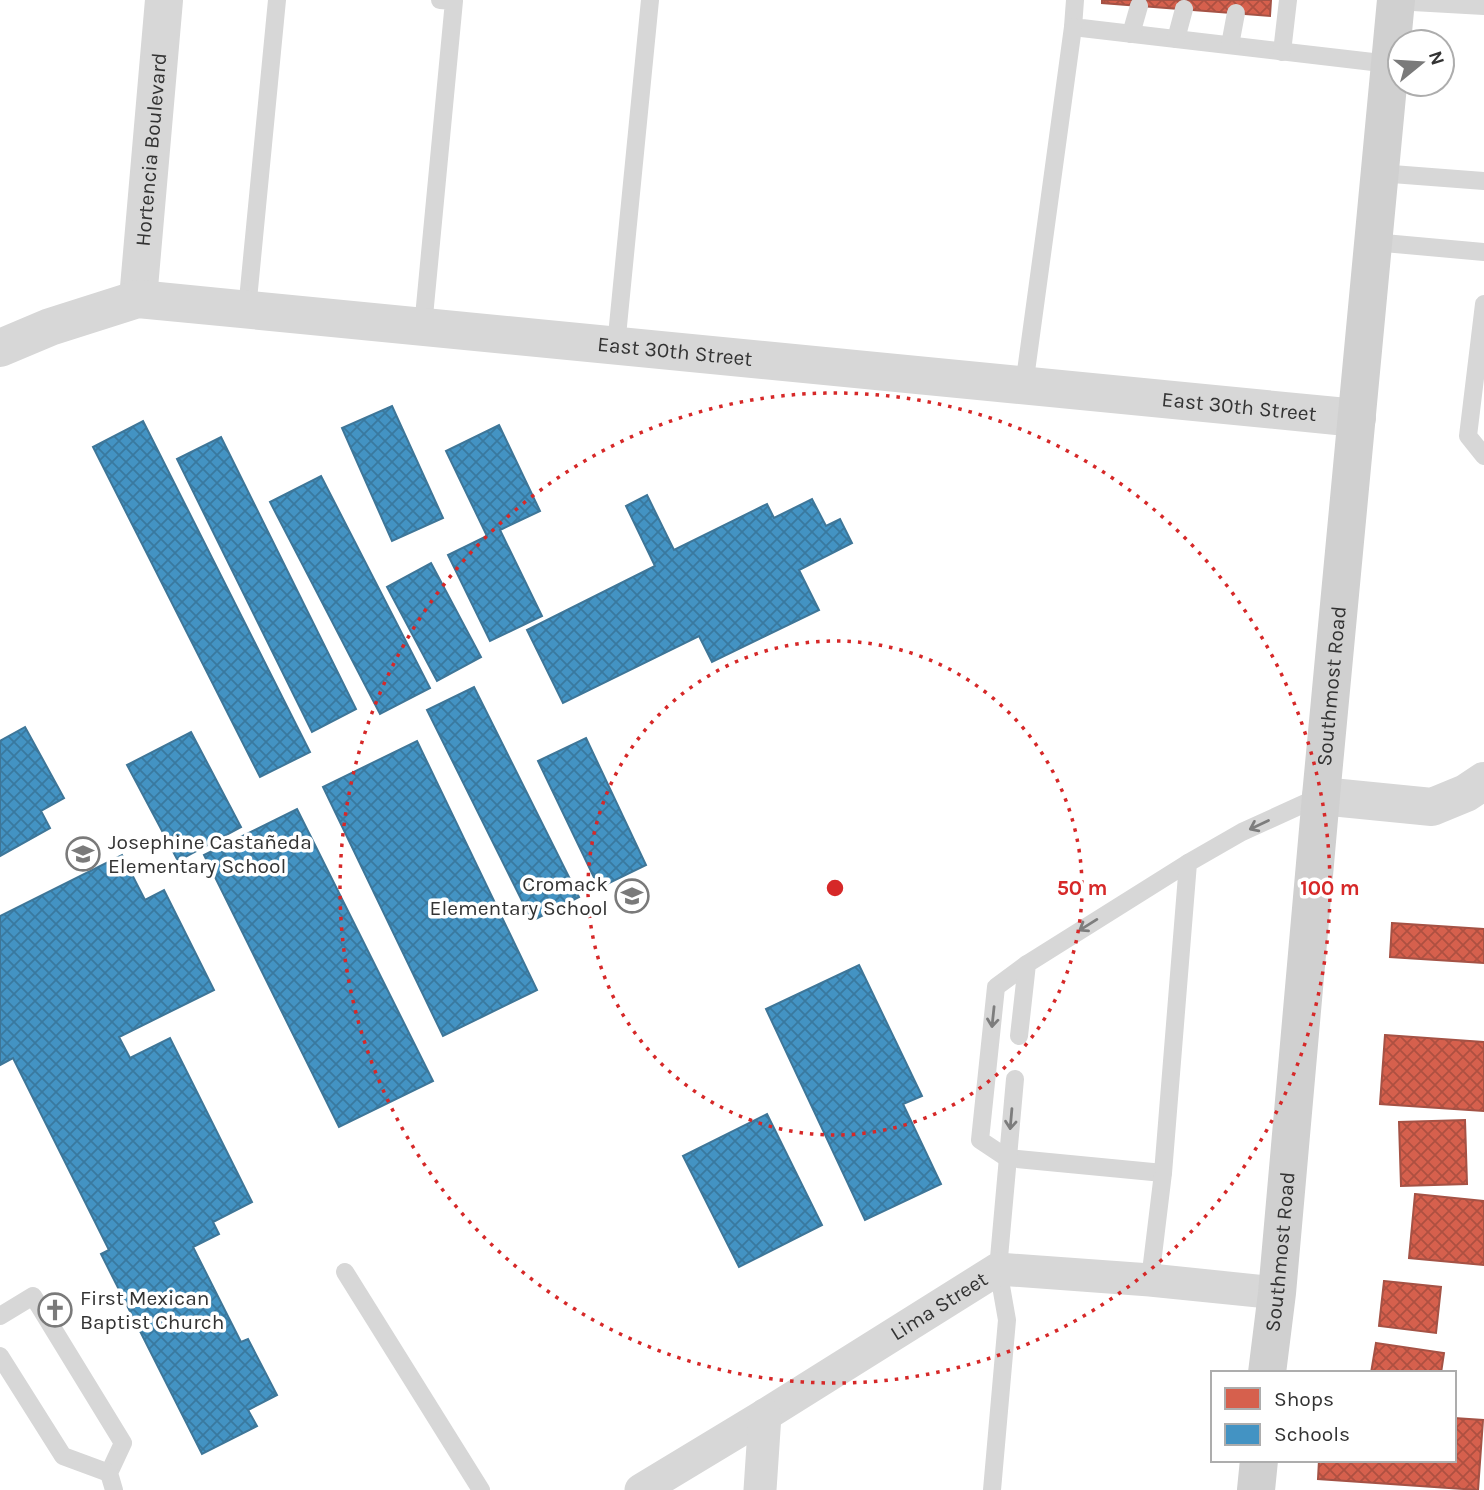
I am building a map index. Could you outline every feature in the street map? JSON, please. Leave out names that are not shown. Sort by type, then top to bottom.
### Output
[{"type":"main road","name":"Southmost Road","points":[[1393,28],[1395,0]]},
{"type":"main road","name":"Southmost Road","points":[[1267,1371],[1277,1293],[1387,98]]},
{"type":"main road","points":[[1256,1490],[1259,1462]]},
{"type":"street","name":"Hortencia Boulevard","points":[[138,299],[164,0]]},
{"type":"street","name":"East 30th Street","points":[[0,348],[50,327],[138,299],[1357,418]]},
{"type":"street","points":[[1321,796],[1432,807],[1466,793],[1484,781]]},
{"type":"street","name":"Lima Street","points":[[641,1490],[998,1269],[1277,1293]]},
{"type":"street","points":[[760,1490],[765,1415]]},
{"type":"lane","points":[[247,310],[277,0]]},
{"type":"lane","points":[[423,327],[454,1],[440,0]]},
{"type":"lane","points":[[615,346],[650,0]]},
{"type":"lane","points":[[1024,386],[1075,0]]},
{"type":"lane","points":[[1282,52],[1288,0]]},
{"type":"lane","points":[[1395,0],[1484,6]]},
{"type":"lane","points":[[1131,34],[1139,6]]},
{"type":"lane","points":[[1176,39],[1184,9]]},
{"type":"lane","points":[[1230,45],[1236,13]]},
{"type":"lane","points":[[1073,27],[1386,64]]},
{"type":"lane","points":[[1379,173],[1484,181]]},
{"type":"lane","points":[[1373,243],[1484,252]]},
{"type":"lane","points":[[1484,304],[1468,436],[1484,456]]},
{"type":"lane","points":[[1163,1173],[1007,1158],[980,1140],[996,987],[1027,964],[1188,863],[1242,832],[1321,796]]},
{"type":"lane","points":[[1150,1280],[1163,1173],[1188,863]]},
{"type":"lane","points":[[1019,1037],[1027,964]]},
{"type":"lane","points":[[992,1490],[1007,1320],[998,1269],[1015,1079]]},
{"type":"lane","points":[[345,1272],[481,1490]]},
{"type":"lane","points":[[0,1316],[33,1296],[123,1443],[111,1482],[63,1456],[0,1356]]},
{"type":"building: Shops","points":[[1102,0],[1271,0],[1270,16],[1102,3]]},
{"type":"building: Shops","points":[[1392,923],[1484,929],[1484,963],[1390,957]]},
{"type":"building: Shops","points":[[1385,1035],[1484,1042],[1484,1111],[1380,1104]]},
{"type":"building: Shops","points":[[1465,1120],[1467,1184],[1401,1186],[1399,1122]]},
{"type":"building: Shops","points":[[1415,1194],[1484,1201],[1484,1265],[1409,1258]]},
{"type":"building: Shops","points":[[1384,1281],[1441,1287],[1436,1333],[1379,1326]]},
{"type":"building: Shops","points":[[1376,1343],[1444,1353],[1441,1371],[1371,1371]]},
{"type":"building: Shops","points":[[1456,1418],[1483,1420],[1478,1490],[1318,1479],[1319,1462],[1456,1462]]},
{"type":"building: Schools","points":[[392,406],[443,518],[392,541],[342,428]]},
{"type":"building: Schools","points":[[143,421],[310,752],[260,777],[93,447]]},
{"type":"building: Schools","points":[[499,425],[540,511],[500,530],[542,616],[490,641],[448,555],[487,536],[446,451]]},
{"type":"building: Schools","points":[[221,437],[356,709],[312,732],[177,459]]},
{"type":"building: Schools","points":[[321,476],[430,688],[380,714],[270,502]]},
{"type":"building: Schools","points":[[647,495],[674,550],[767,504],[774,518],[812,499],[826,526],[840,519],[852,543],[799,570],[819,610],[712,662],[699,636],[563,703],[527,630],[655,566],[626,506]]},
{"type":"building: Schools","points":[[431,563],[481,657],[437,681],[387,587]]},
{"type":"building: Schools","points":[[474,687],[579,897],[532,921],[427,710]]},
{"type":"building: Schools","points":[[25,727],[64,798],[41,811],[50,828],[0,856],[0,741]]},
{"type":"building: Schools","points":[[191,732],[241,827],[178,861],[127,765]]},
{"type":"building: Schools","points":[[586,738],[646,865],[599,888],[538,761]]},
{"type":"building: Schools","points":[[417,741],[537,990],[443,1036],[323,787]]},
{"type":"building: Schools","points":[[297,809],[433,1081],[339,1127],[204,855]]},
{"type":"building: Schools","points":[[122,855],[145,900],[164,890],[214,990],[119,1037],[130,1058],[170,1038],[252,1202],[213,1222],[219,1234],[193,1247],[241,1342],[248,1339],[277,1395],[248,1410],[257,1426],[202,1454],[101,1254],[109,1250],[13,1058],[0,1065],[0,916]]},
{"type":"building: Schools","points":[[859,965],[922,1096],[903,1104],[941,1184],[865,1220],[766,1009]]},
{"type":"building: Schools","points":[[767,1114],[822,1225],[739,1267],[683,1156]]},
{"type":"place","name":"Josephine Castañeda Elementary School","points":[[83,854]]},
{"type":"place","name":"Cromack Elementary School","points":[[632,896]]},
{"type":"place","name":"First Mexican Baptist Church","points":[[55,1310]]}]
